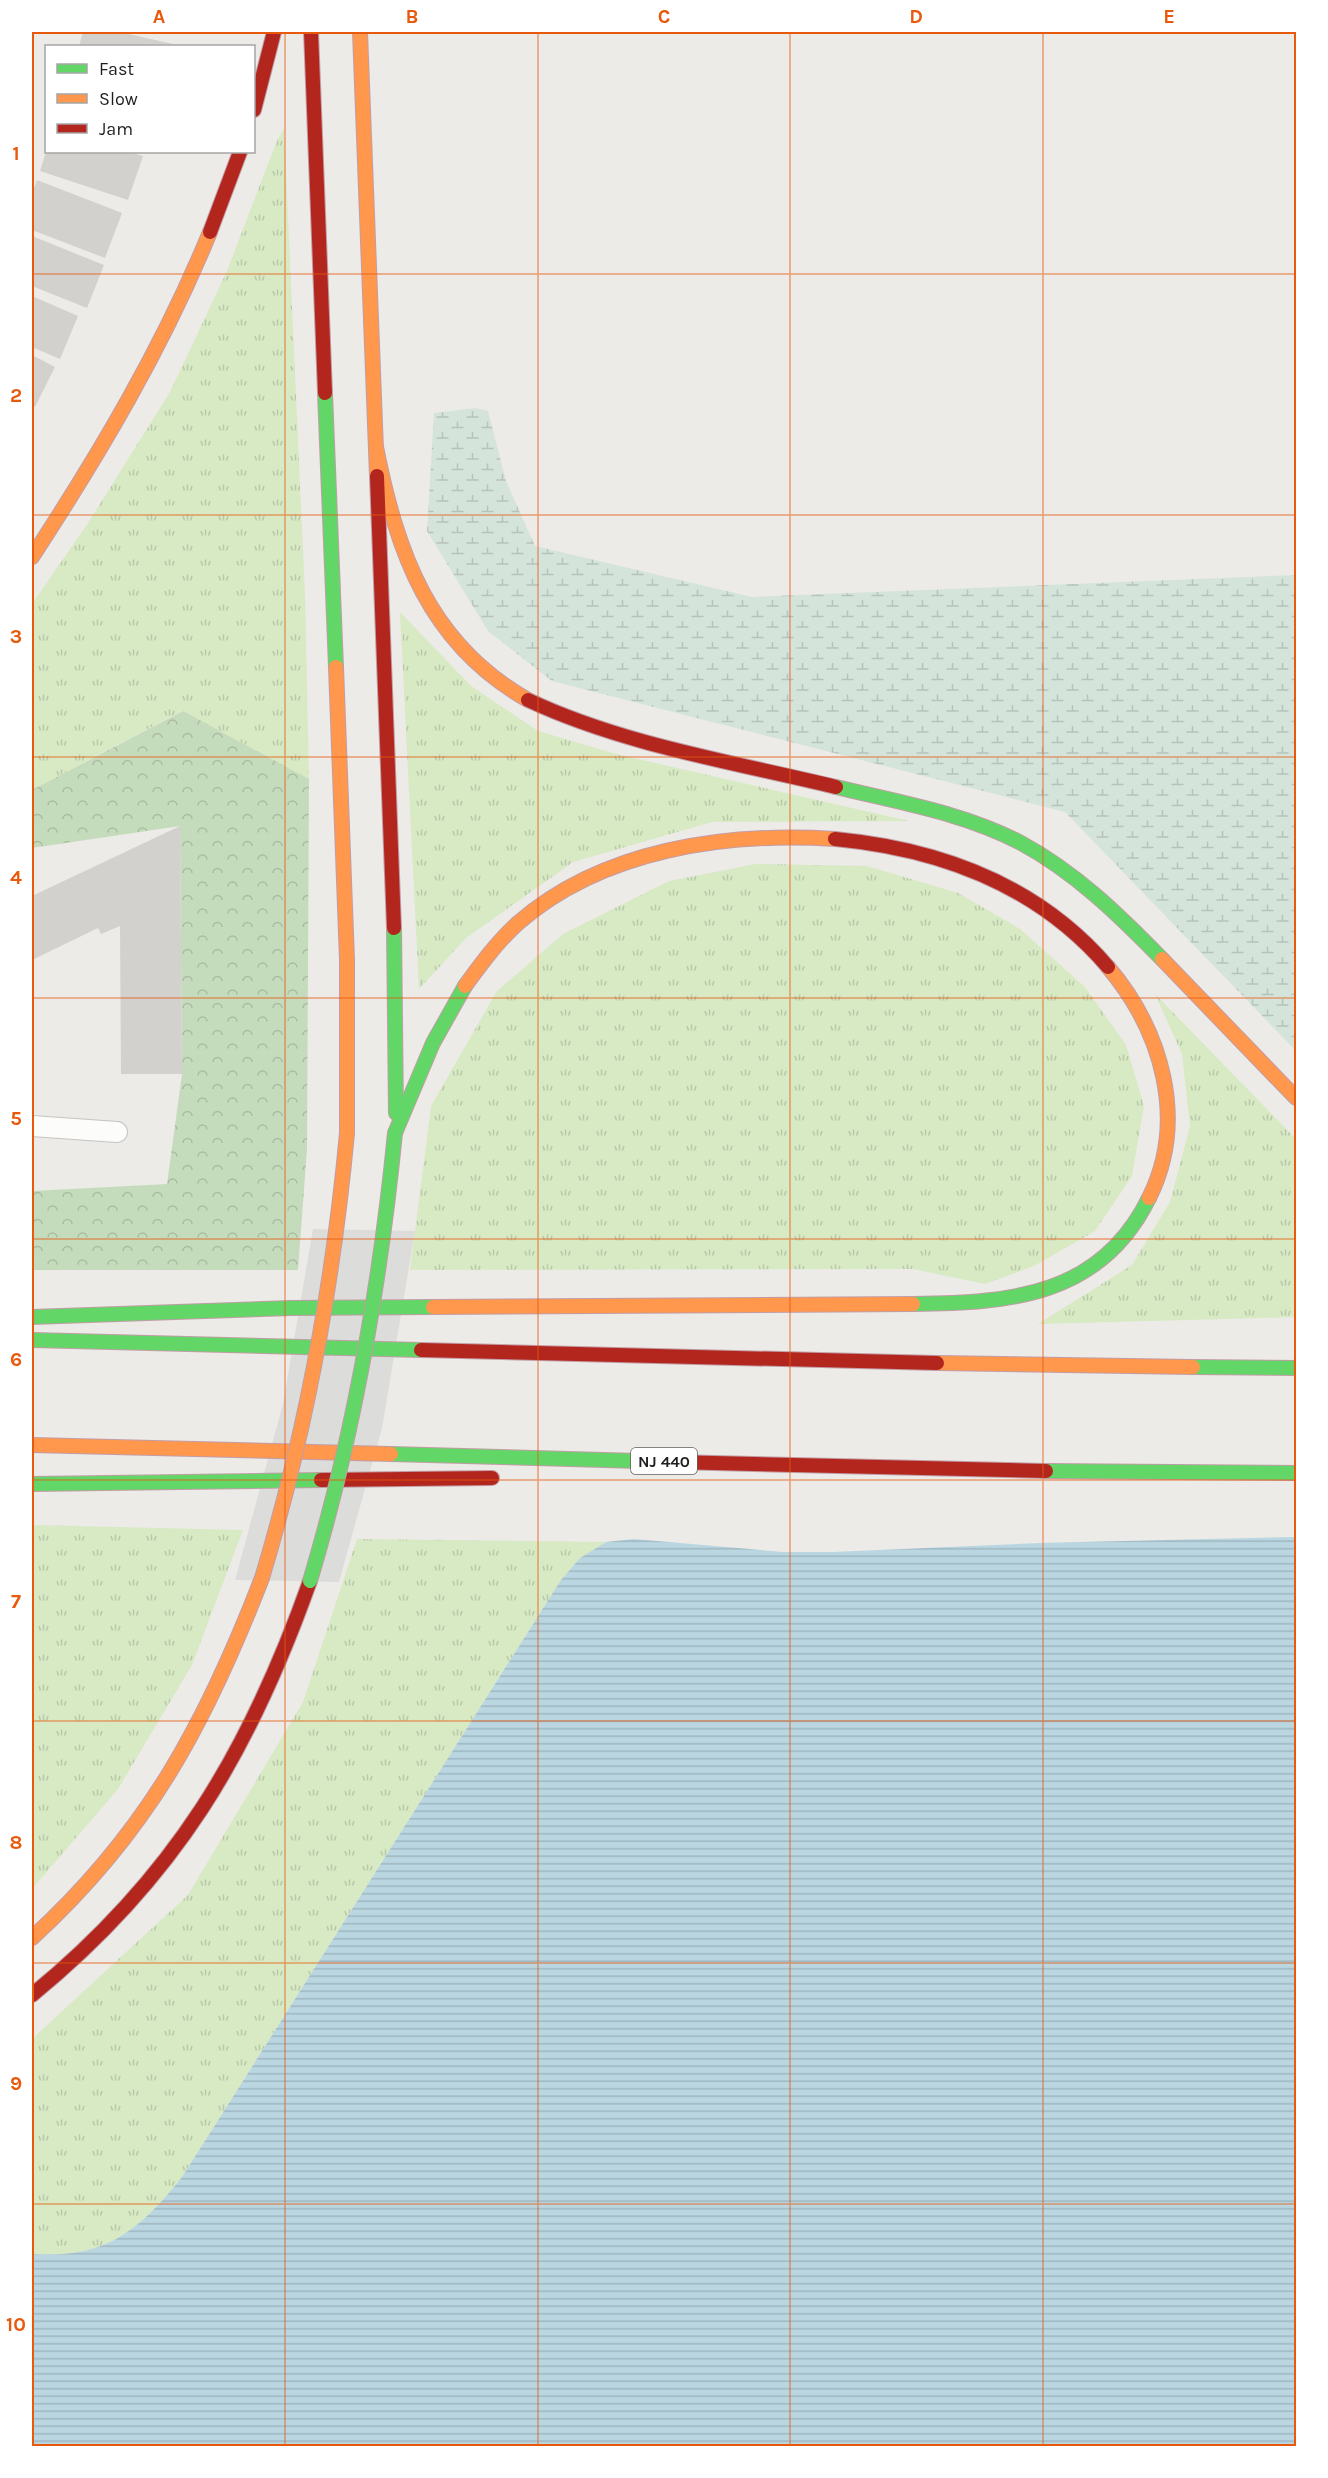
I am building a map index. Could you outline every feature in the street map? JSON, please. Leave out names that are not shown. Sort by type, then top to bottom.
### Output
[{"type":"highway","points":[[255,106],[274,32]]},
{"type":"highway","points":[[32,1938],[111,1856],[168,1776],[214,1696],[262,1578],[288,1490],[309,1399],[331,1269],[347,1133],[347,960],[311,32]]},
{"type":"highway","points":[[32,1995],[66,1967],[119,1914],[189,1827],[234,1757],[255,1718],[274,1678],[310,1581],[338,1484],[366,1357],[386,1228],[395,1133],[396,992],[360,32]]},
{"type":"highway","points":[[32,557],[104,444],[173,317],[212,229],[240,153]]},
{"type":"highway","points":[[376,447],[392,522],[417,584],[448,634],[487,674],[509,690],[531,703],[594,727],[949,814],[1021,843],[1054,863],[1116,913],[1296,1098]]},
{"type":"highway","points":[[32,1317],[291,1308],[919,1305],[1010,1299],[1042,1291],[1075,1278],[1104,1258],[1131,1230],[1150,1199],[1164,1162],[1170,1105],[1164,1067],[1155,1036],[1127,990],[1081,938],[1030,899],[970,868],[899,846],[827,838],[773,838],[686,847],[655,854],[586,878],[535,906],[498,940],[461,990],[436,1039],[395,1133]]},
{"type":"highway","points":[[32,1340],[1064,1366],[1296,1368]]},
{"type":"highway","name":"NJ 440","points":[[32,1445],[1077,1472],[1296,1473]]},
{"type":"highway","points":[[664,1476],[1077,1472]]},
{"type":"highway","points":[[32,1484],[511,1478]]},
{"type":"lane","points":[[32,1126],[117,1132]]},
{"type":"green space","points":[[284,128],[305,594],[309,779],[182,711],[32,790],[32,604],[88,523],[170,392],[227,271],[276,143]]},
{"type":"green space","points":[[476,408],[488,411],[506,481],[535,546],[752,597],[1296,575],[1296,1051],[1065,812],[552,681],[488,631],[427,531],[434,413]]},
{"type":"green space","points":[[400,612],[471,686],[538,731],[616,754],[909,821],[712,822],[573,862],[466,938],[419,989]]},
{"type":"green space","points":[[183,711],[309,779],[307,1149],[298,1270],[32,1270],[32,1191],[167,1184],[182,1074],[180,826],[32,848],[32,790]]},
{"type":"green space","points":[[756,864],[867,866],[958,893],[1020,929],[1085,987],[1126,1045],[1144,1106],[1132,1176],[1095,1231],[1034,1266],[985,1284],[913,1269],[410,1270],[431,1106],[497,991],[563,934],[669,881]]},
{"type":"green space","points":[[1155,994],[1296,1139],[1296,1317],[1038,1324],[1132,1265],[1170,1202],[1190,1126],[1182,1054]]},
{"type":"green space","points":[[32,1525],[243,1530],[192,1665],[118,1789],[32,1889]]},
{"type":"green space","points":[[357,1539],[606,1542],[580,1558],[561,1580],[182,2177],[150,2213],[118,2238],[80,2252],[32,2254],[32,2039],[188,1895],[303,1702]]},
{"type":"water","points":[[1296,1537],[1296,2446],[32,2446],[32,2254],[80,2252],[118,2238],[150,2213],[182,2177],[561,1580],[580,1558],[606,1542],[634,1539],[783,1552],[833,1552],[1040,1543]]},
{"type":"pier","points":[[313,1229],[415,1231],[382,1428],[339,1582],[235,1580],[283,1404]]},
{"type":"building","points":[[83,32],[120,32],[173,44],[126,45],[79,45]]},
{"type":"building","points":[[46,153],[133,153],[143,156],[128,200],[40,171]]},
{"type":"building","points":[[37,180],[122,213],[105,258],[32,230],[32,194]]},
{"type":"building","points":[[32,236],[104,265],[87,308],[32,286]]},
{"type":"building","points":[[32,296],[78,316],[60,359],[32,347]]},
{"type":"building","points":[[32,355],[55,367],[35,407],[32,405]]},
{"type":"building","points":[[180,826],[182,1074],[121,1074],[120,926],[101,934],[98,928],[32,960],[32,896]]},
{"type":"traffic: fast","points":[[325,393],[336,667]]},
{"type":"traffic: fast","points":[[836,787],[954,816],[1021,843],[1078,881],[1113,911],[1162,959]]},
{"type":"traffic: fast","points":[[394,928],[396,1113]]},
{"type":"traffic: fast","points":[[395,1133],[433,1043],[465,986]]},
{"type":"traffic: fast","points":[[310,1581],[340,1470],[363,1359],[382,1247],[395,1133]]},
{"type":"traffic: fast","points":[[913,1304],[984,1301],[1018,1296],[1050,1287],[1079,1274],[1106,1256],[1129,1231],[1149,1198]]},
{"type":"traffic: fast","points":[[32,1317],[291,1308],[433,1307]]},
{"type":"traffic: fast","points":[[32,1340],[421,1350]]},
{"type":"traffic: fast","points":[[1193,1367],[1296,1368]]},
{"type":"traffic: fast","points":[[391,1454],[674,1462]]},
{"type":"traffic: fast","points":[[1046,1471],[1296,1473]]},
{"type":"traffic: fast","points":[[32,1484],[321,1480]]},
{"type":"traffic: slow","points":[[360,32],[377,476]]},
{"type":"traffic: slow","points":[[32,557],[82,479],[129,399],[172,317],[210,232]]},
{"type":"traffic: slow","points":[[376,447],[395,523],[407,559],[423,592],[442,623],[465,652],[494,677],[528,700]]},
{"type":"traffic: slow","points":[[336,667],[347,960],[347,1133]]},
{"type":"traffic: slow","points":[[465,986],[496,945],[518,923],[552,898],[588,878],[627,862],[709,843],[751,839],[835,839]]},
{"type":"traffic: slow","points":[[1162,959],[1296,1098]]},
{"type":"traffic: slow","points":[[1108,967],[1127,992],[1143,1019],[1155,1048],[1163,1077],[1167,1108],[1167,1138],[1161,1168],[1149,1198]]},
{"type":"traffic: slow","points":[[262,1578],[292,1468],[316,1358],[334,1246],[347,1133]]},
{"type":"traffic: slow","points":[[433,1307],[913,1304]]},
{"type":"traffic: slow","points":[[937,1363],[1193,1367]]},
{"type":"traffic: slow","points":[[32,1445],[391,1454]]},
{"type":"traffic: slow","points":[[32,1938],[73,1898],[109,1857],[141,1816],[169,1773],[219,1681],[262,1578]]},
{"type":"traffic: jam","points":[[255,106],[274,32]]},
{"type":"traffic: jam","points":[[311,32],[325,393]]},
{"type":"traffic: jam","points":[[210,232],[240,153]]},
{"type":"traffic: jam","points":[[377,476],[394,928]]},
{"type":"traffic: jam","points":[[528,700],[565,716],[640,741],[836,787]]},
{"type":"traffic: jam","points":[[835,839],[912,852],[949,862],[985,876],[1019,893],[1051,914],[1080,938],[1108,967]]},
{"type":"traffic: jam","points":[[421,1350],[937,1363]]},
{"type":"traffic: jam","points":[[674,1462],[1046,1471]]},
{"type":"traffic: jam","points":[[321,1480],[492,1478]]},
{"type":"traffic: jam","points":[[32,1995],[82,1951],[127,1905],[167,1858],[202,1809],[233,1757],[261,1702],[310,1581]]}]
